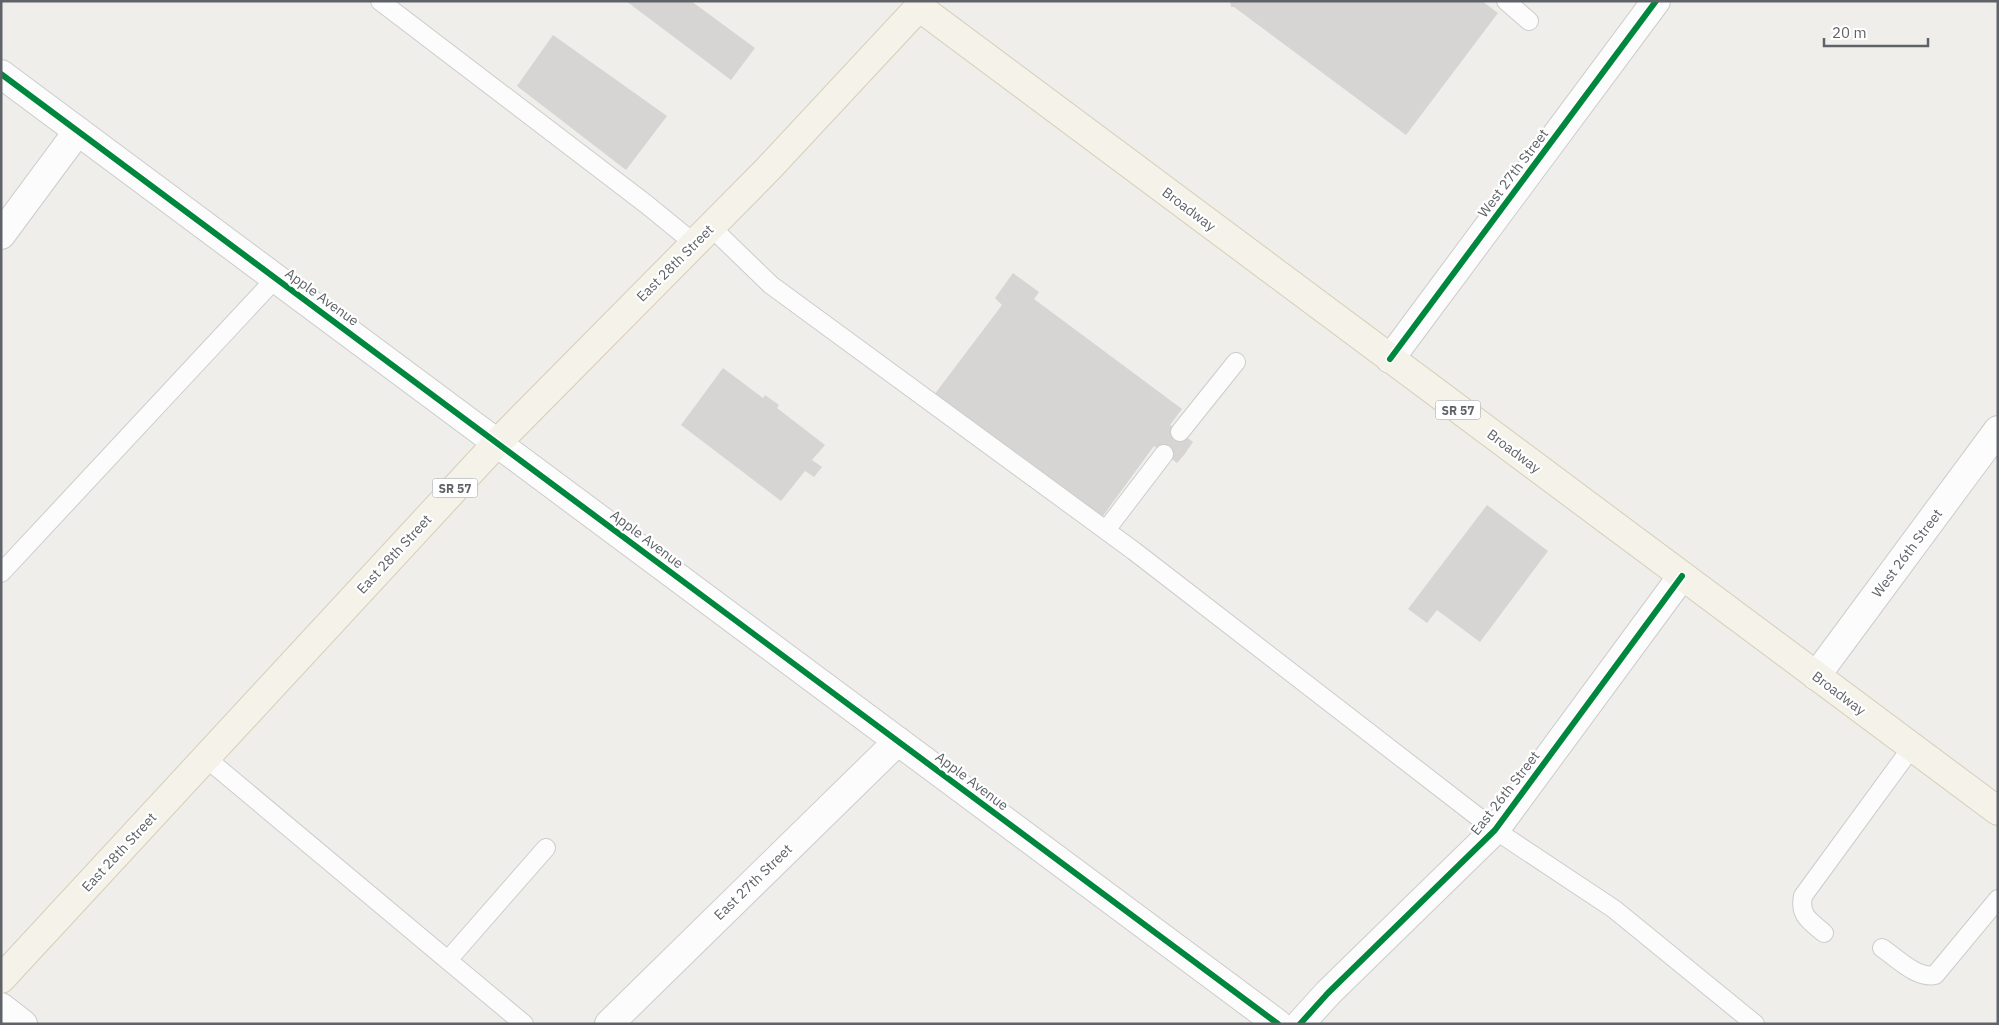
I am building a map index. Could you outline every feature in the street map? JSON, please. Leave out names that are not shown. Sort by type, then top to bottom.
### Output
[{"type":"main road","name":"East 28th Street","points":[[1,979],[497,443],[703,235],[920,3]]},
{"type":"main road","name":"Broadway","points":[[920,3],[1390,359],[1998,811]]},
{"type":"street","name":"West 27th Street","points":[[1390,359],[1656,1]]},
{"type":"street","name":"Apple Avenue","points":[[1,74],[1278,1024]]},
{"type":"street","points":[[1,235],[78,131]]},
{"type":"street","name":"West 26th Street","points":[[1816,676],[1998,430]]},
{"type":"street","name":"East 26th Street","points":[[1300,1024],[1328,993],[1495,830],[1682,576]]},
{"type":"street","name":"East 27th Street","points":[[609,1024],[898,741]]},
{"type":"street","points":[[1,1007],[23,1024]]},
{"type":"lane","points":[[380,1],[1134,550],[1495,830],[1614,909],[1756,1024]]},
{"type":"lane","points":[[1506,1],[1529,21]]},
{"type":"lane","points":[[1,573],[276,278]]},
{"type":"lane","points":[[1180,432],[1236,362]]},
{"type":"lane","points":[[1106,530],[1164,454]]},
{"type":"lane","points":[[1824,934],[1802,913],[1803,896],[1912,747]]},
{"type":"lane","points":[[206,758],[524,1024]]},
{"type":"lane","points":[[448,960],[546,848]]},
{"type":"lane","points":[[1882,948],[1920,974],[1935,975],[1998,898]]},
{"type":"building","points":[[626,1],[691,1],[755,48],[731,80]]},
{"type":"building","points":[[1230,1],[1482,1],[1498,13],[1406,135],[1234,7],[1231,7]]},
{"type":"building","points":[[553,35],[667,116],[626,170],[517,86]]},
{"type":"building","points":[[1013,273],[1039,292],[1034,299],[1182,409],[1170,425],[1193,442],[1184,455],[1177,463],[1154,446],[1100,520],[934,395],[1002,305],[995,298]]},
{"type":"building","points":[[723,368],[763,398],[765,395],[779,405],[777,408],[825,445],[812,460],[822,467],[814,477],[805,471],[781,501],[681,425]]},
{"type":"building","points":[[1487,505],[1548,551],[1480,642],[1437,610],[1427,623],[1408,609]]},
{"type":"cycle path","points":[[1390,359],[1656,1]]},
{"type":"cycle path","points":[[1,74],[1278,1024]]},
{"type":"cycle path","points":[[1300,1024],[1328,993],[1495,830],[1682,576]]}]
